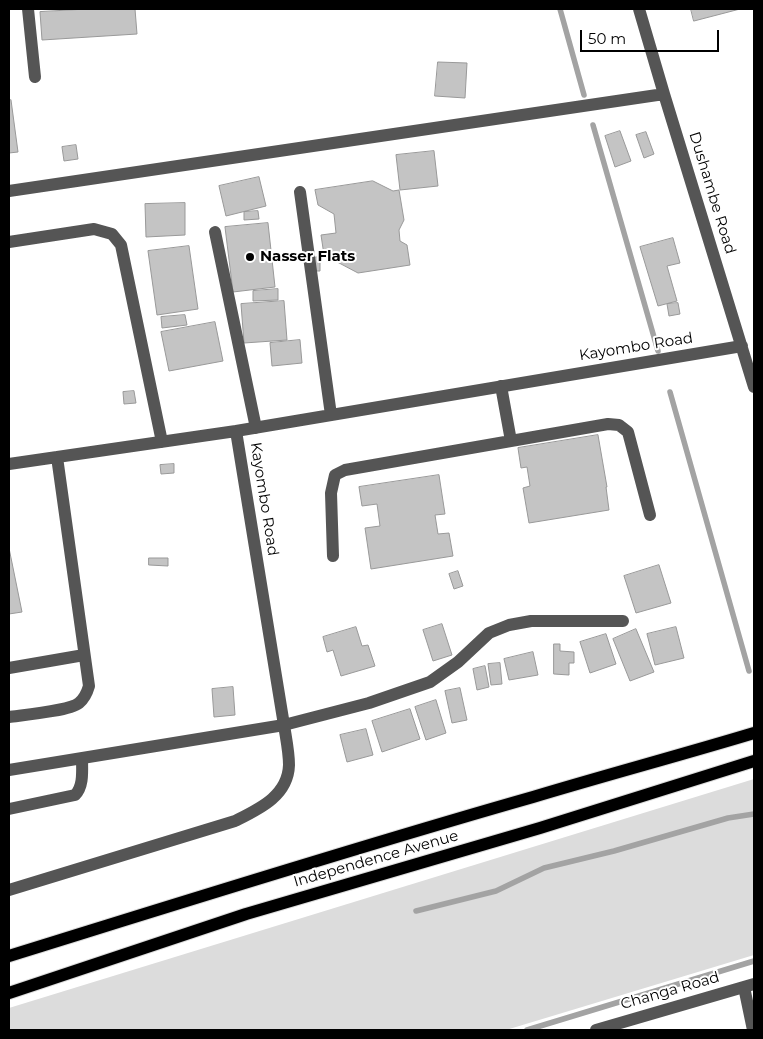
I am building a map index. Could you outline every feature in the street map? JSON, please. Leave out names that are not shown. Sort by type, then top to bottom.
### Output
[{"type":"main road","name":"Independence Avenue","points":[[9,956],[248,882],[754,733]]},
{"type":"main road","name":"Independence Avenue","points":[[9,993],[246,914],[540,828],[754,760]]},
{"type":"street","points":[[28,9],[35,77]]},
{"type":"street","name":"Dushambe Road","points":[[640,9],[664,94],[747,353],[754,387]]},
{"type":"street","points":[[9,190],[664,94]]},
{"type":"street","points":[[300,192],[331,415]]},
{"type":"street","points":[[9,242],[94,229],[112,234],[121,245],[162,442]]},
{"type":"street","points":[[214,232],[256,428]]},
{"type":"street","name":"Kayombo Road","points":[[9,890],[235,821],[275,798],[285,782],[289,765],[284,725],[236,431],[501,386],[747,353]]},
{"type":"street","points":[[501,386],[511,441]]},
{"type":"street","points":[[333,556],[332,492],[335,475],[345,470],[608,424],[620,425],[628,432],[650,515]]},
{"type":"street","points":[[9,464],[236,431]]},
{"type":"street","points":[[9,718],[67,708],[78,704],[86,694],[89,686],[57,457]]},
{"type":"street","points":[[9,770],[284,725],[370,702],[430,682],[458,662],[488,633],[509,625],[531,621],[623,621]]},
{"type":"street","points":[[9,668],[84,655]]},
{"type":"street","points":[[9,809],[75,795],[81,786],[82,758]]},
{"type":"street","points":[[749,985],[754,1030]]},
{"type":"street","name":"Changa Road","points":[[596,1030],[749,985]]},
{"type":"shaded area","points":[[754,779],[754,955],[506,1030],[9,1030],[9,1008]]},
{"type":"building","points":[[87,9],[135,9],[137,34],[42,40],[40,12]]},
{"type":"building","points":[[691,9],[740,9],[694,21]]},
{"type":"building","points":[[438,62],[467,63],[465,98],[435,96]]},
{"type":"building","points":[[11,100],[18,152],[9,153],[9,101]]},
{"type":"building","points":[[620,131],[631,161],[615,167],[605,136]]},
{"type":"building","points":[[646,132],[654,154],[644,158],[636,135]]},
{"type":"building","points":[[76,145],[78,159],[64,161],[62,147]]},
{"type":"building","points":[[434,151],[438,186],[400,190],[396,155]]},
{"type":"building","points":[[259,177],[266,206],[226,216],[219,186]]},
{"type":"building","points":[[373,181],[393,191],[399,190],[404,220],[399,230],[400,241],[407,245],[410,265],[358,273],[324,255],[321,235],[336,233],[334,214],[318,205],[315,190]]},
{"type":"building","points":[[185,203],[185,235],[146,237],[145,204]]},
{"type":"building","points":[[258,211],[259,219],[244,220],[244,212]]},
{"type":"building","name":"Nasser Flats","points":[[268,223],[275,287],[233,292],[225,227]]},
{"type":"building","points":[[673,238],[680,263],[667,266],[677,301],[658,306],[640,247]]},
{"type":"building","points":[[189,246],[198,309],[157,315],[148,251]]},
{"type":"building","points":[[320,257],[320,271],[312,271],[312,258]]},
{"type":"building","points":[[278,289],[278,300],[253,301],[253,291]]},
{"type":"building","points":[[284,301],[287,340],[244,343],[241,304]]},
{"type":"building","points":[[678,303],[680,314],[669,316],[667,304]]},
{"type":"building","points":[[185,315],[187,325],[162,328],[161,317]]},
{"type":"building","points":[[215,322],[223,361],[169,371],[161,332]]},
{"type":"building","points":[[300,340],[302,363],[272,366],[270,343]]},
{"type":"building","points":[[134,391],[136,403],[124,404],[123,392]]},
{"type":"building","points":[[598,435],[609,510],[529,523],[523,488],[530,486],[527,467],[521,468],[518,448]]},
{"type":"building","points":[[174,464],[174,473],[161,474],[160,465]]},
{"type":"building","points":[[439,475],[445,514],[435,515],[438,534],[449,533],[453,556],[371,569],[365,528],[380,526],[377,504],[362,506],[359,487]]},
{"type":"building","points":[[9,548],[22,612],[9,614]]},
{"type":"building","points":[[149,558],[168,558],[168,566],[149,565]]},
{"type":"building","points":[[659,565],[671,603],[636,613],[624,576]]},
{"type":"building","points":[[458,571],[463,586],[454,589],[449,574]]},
{"type":"building","points":[[442,624],[452,655],[433,661],[423,630]]},
{"type":"building","points":[[356,627],[362,646],[368,645],[375,666],[341,676],[333,650],[327,652],[323,637]]},
{"type":"building","points":[[676,627],[684,658],[655,665],[647,634]]},
{"type":"building","points":[[636,629],[654,672],[630,681],[613,639]]},
{"type":"building","points":[[606,634],[616,664],[590,673],[580,642]]},
{"type":"building","points":[[554,644],[560,644],[560,651],[574,652],[574,663],[569,663],[569,675],[554,674]]},
{"type":"building","points":[[533,652],[538,675],[509,680],[504,659]]},
{"type":"building","points":[[500,663],[502,684],[491,685],[488,664]]},
{"type":"building","points":[[485,666],[489,687],[477,690],[473,669]]},
{"type":"building","points":[[233,687],[235,715],[214,717],[212,689]]},
{"type":"building","points":[[460,688],[467,720],[452,723],[445,691]]},
{"type":"building","points":[[436,700],[446,733],[426,740],[415,707]]},
{"type":"building","points":[[410,709],[420,739],[382,752],[372,721]]},
{"type":"building","points":[[366,729],[373,755],[347,762],[340,735]]},
{"type":"waterway","points":[[560,9],[584,95]]},
{"type":"waterway","points":[[593,125],[658,351]]},
{"type":"waterway","points":[[670,392],[749,671]]},
{"type":"waterway","points":[[416,911],[496,891],[544,868],[614,851],[728,818],[754,814]]},
{"type":"waterway","points":[[527,1030],[754,961]]},
{"type":"place","name":"Nasser Flats","points":[[250,257]]}]
